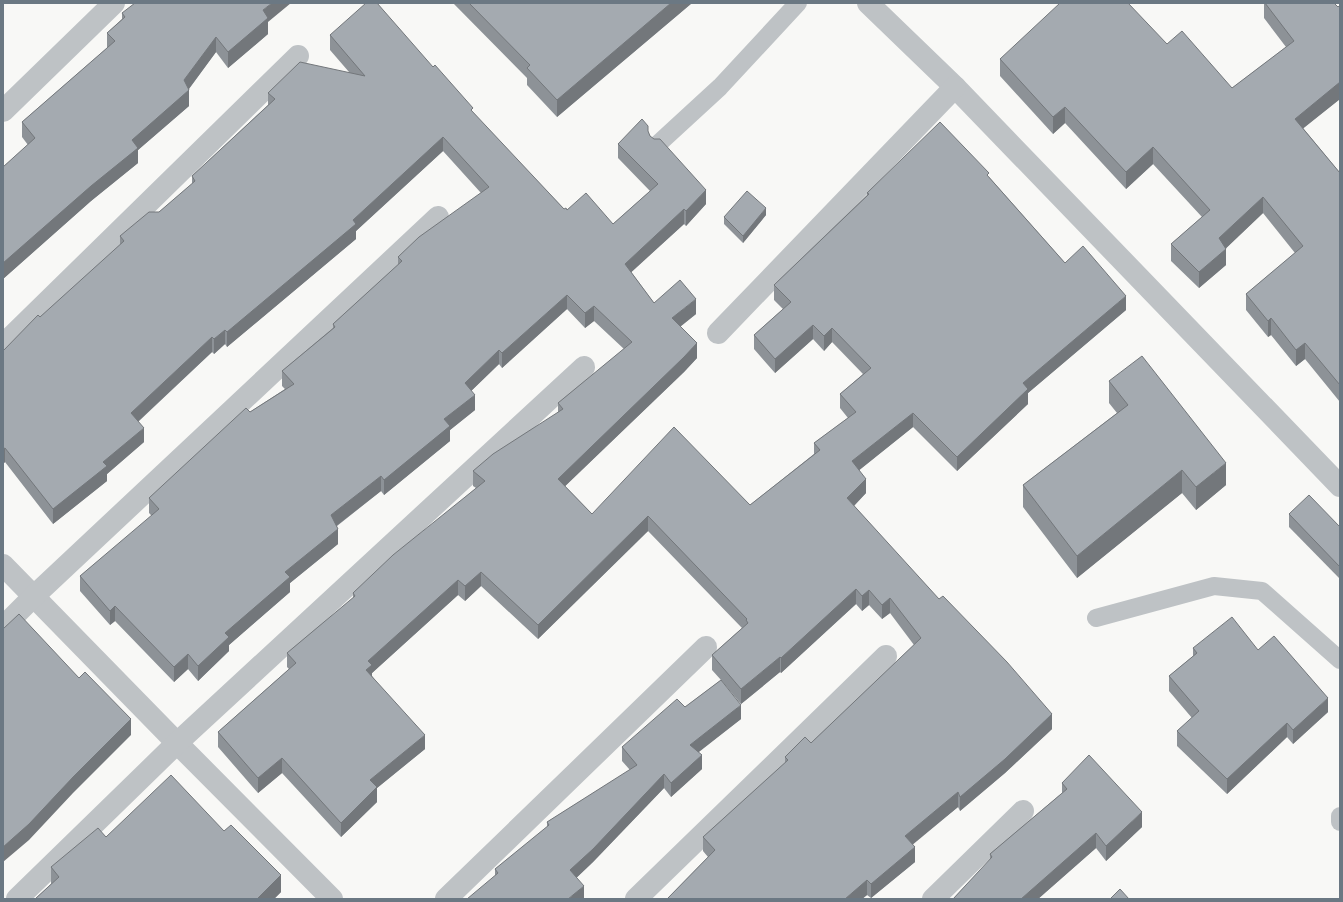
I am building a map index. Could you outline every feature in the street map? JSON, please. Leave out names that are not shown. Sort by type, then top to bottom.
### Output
[{"type":"street","points":[[3,111],[114,3]]},
{"type":"street","points":[[868,3],[955,86],[1340,486]]},
{"type":"street","points":[[3,345],[298,56]]},
{"type":"street","points":[[718,333],[955,86]]},
{"type":"street","points":[[3,627],[33,596],[438,217]]},
{"type":"street","points":[[17,899],[177,743],[584,367]]},
{"type":"street","points":[[3,565],[332,899]]},
{"type":"street","points":[[446,899],[706,647]]},
{"type":"street","points":[[636,899],[886,656]]},
{"type":"street","points":[[933,899],[1023,811]]},
{"type":"lane","points":[[658,144],[720,87],[798,3]]},
{"type":"lane","points":[[1096,618],[1214,586],[1262,591],[1340,660]]},
{"type":"lane","points":[[1340,816],[1340,822]]},
{"type":"building","points":[[135,3],[272,3],[263,10],[268,18],[228,52],[216,37],[184,80],[189,90],[132,140],[138,148],[91,186],[3,263],[3,167],[35,138],[22,122],[115,41],[107,33],[125,17],[122,13]]},
{"type":"building","points":[[366,3],[377,3],[433,67],[435,65],[473,108],[471,110],[564,209],[566,208],[567,210],[586,193],[613,224],[658,184],[618,144],[642,119],[648,126],[650,136],[654,139],[660,139],[706,190],[686,211],[684,209],[625,264],[654,303],[680,280],[696,299],[672,318],[697,343],[558,479],[592,514],[674,427],[750,505],[820,450],[814,443],[856,412],[840,394],[871,368],[832,328],[824,336],[813,325],[775,359],[754,335],[791,302],[774,285],[869,194],[867,193],[940,122],[989,173],[987,175],[1065,263],[1083,246],[1126,296],[1023,383],[1028,389],[957,457],[913,413],[852,461],[866,479],[847,498],[939,599],[943,596],[1007,662],[1052,714],[1005,759],[960,797],[958,792],[905,836],[915,847],[871,884],[867,880],[845,899],[667,899],[715,850],[703,837],[788,760],[785,757],[805,737],[811,743],[921,638],[890,598],[882,605],[869,590],[862,596],[856,589],[781,658],[780,657],[741,689],[712,655],[748,623],[746,620],[747,619],[648,516],[538,625],[481,572],[465,586],[458,580],[368,661],[372,665],[366,670],[425,735],[370,780],[377,787],[341,823],[282,758],[258,778],[218,732],[296,663],[287,653],[355,596],[353,593],[393,555],[485,481],[473,471],[493,454],[563,409],[558,403],[632,342],[594,306],[585,313],[567,295],[502,353],[499,350],[465,383],[475,395],[444,419],[450,426],[384,480],[381,476],[331,515],[338,529],[285,572],[290,577],[225,633],[229,637],[198,666],[188,654],[174,667],[115,606],[110,611],[80,576],[159,509],[149,498],[246,408],[250,412],[294,384],[282,371],[335,327],[333,324],[402,261],[398,257],[419,237],[489,187],[443,137],[353,220],[356,224],[227,332],[225,330],[214,339],[212,337],[131,413],[144,428],[103,462],[107,466],[53,509],[5,448],[3,449],[3,351],[38,315],[40,317],[124,241],[120,236],[149,212],[159,212],[195,181],[192,176],[275,99],[268,93],[300,62],[365,76],[330,35]]},
{"type":"building","points":[[469,3],[671,3],[557,100],[527,68],[530,65]]},
{"type":"building","points":[[1060,3],[1128,3],[1167,44],[1182,31],[1232,88],[1294,41],[1265,3],[1334,3],[1338,7],[1340,5],[1340,82],[1295,119],[1340,173],[1340,385],[1305,343],[1296,350],[1271,318],[1268,321],[1246,294],[1303,246],[1263,197],[1219,238],[1226,249],[1199,272],[1171,244],[1210,210],[1153,147],[1126,172],[1065,107],[1053,117],[1000,59]]},
{"type":"building","points":[[747,191],[766,208],[743,236],[724,217]]},
{"type":"building","points":[[1142,356],[1226,463],[1196,487],[1182,470],[1077,556],[1023,485],[1128,405],[1109,381]]},
{"type":"building","points":[[1309,495],[1340,527],[1340,567],[1289,514]]},
{"type":"building","points":[[19,614],[79,678],[85,672],[131,719],[29,824],[3,847],[3,629]]},
{"type":"building","points":[[1232,617],[1258,650],[1274,636],[1328,698],[1293,730],[1287,723],[1227,779],[1177,731],[1199,711],[1169,676],[1197,653],[1193,648]]},
{"type":"building","points":[[721,680],[741,705],[690,745],[702,755],[671,783],[664,774],[593,849],[570,870],[584,886],[568,899],[467,899],[498,873],[495,869],[549,825],[547,822],[637,765],[622,747],[677,699],[685,707]]},
{"type":"building","points":[[1089,755],[1142,812],[1106,846],[1096,833],[1021,899],[953,899],[992,857],[990,854],[1067,789],[1062,783]]},
{"type":"building","points":[[171,775],[224,831],[231,825],[281,875],[257,899],[35,899],[59,877],[51,867],[98,828],[106,837]]},
{"type":"building","points":[[1120,889],[1129,899],[1110,899]]}]
